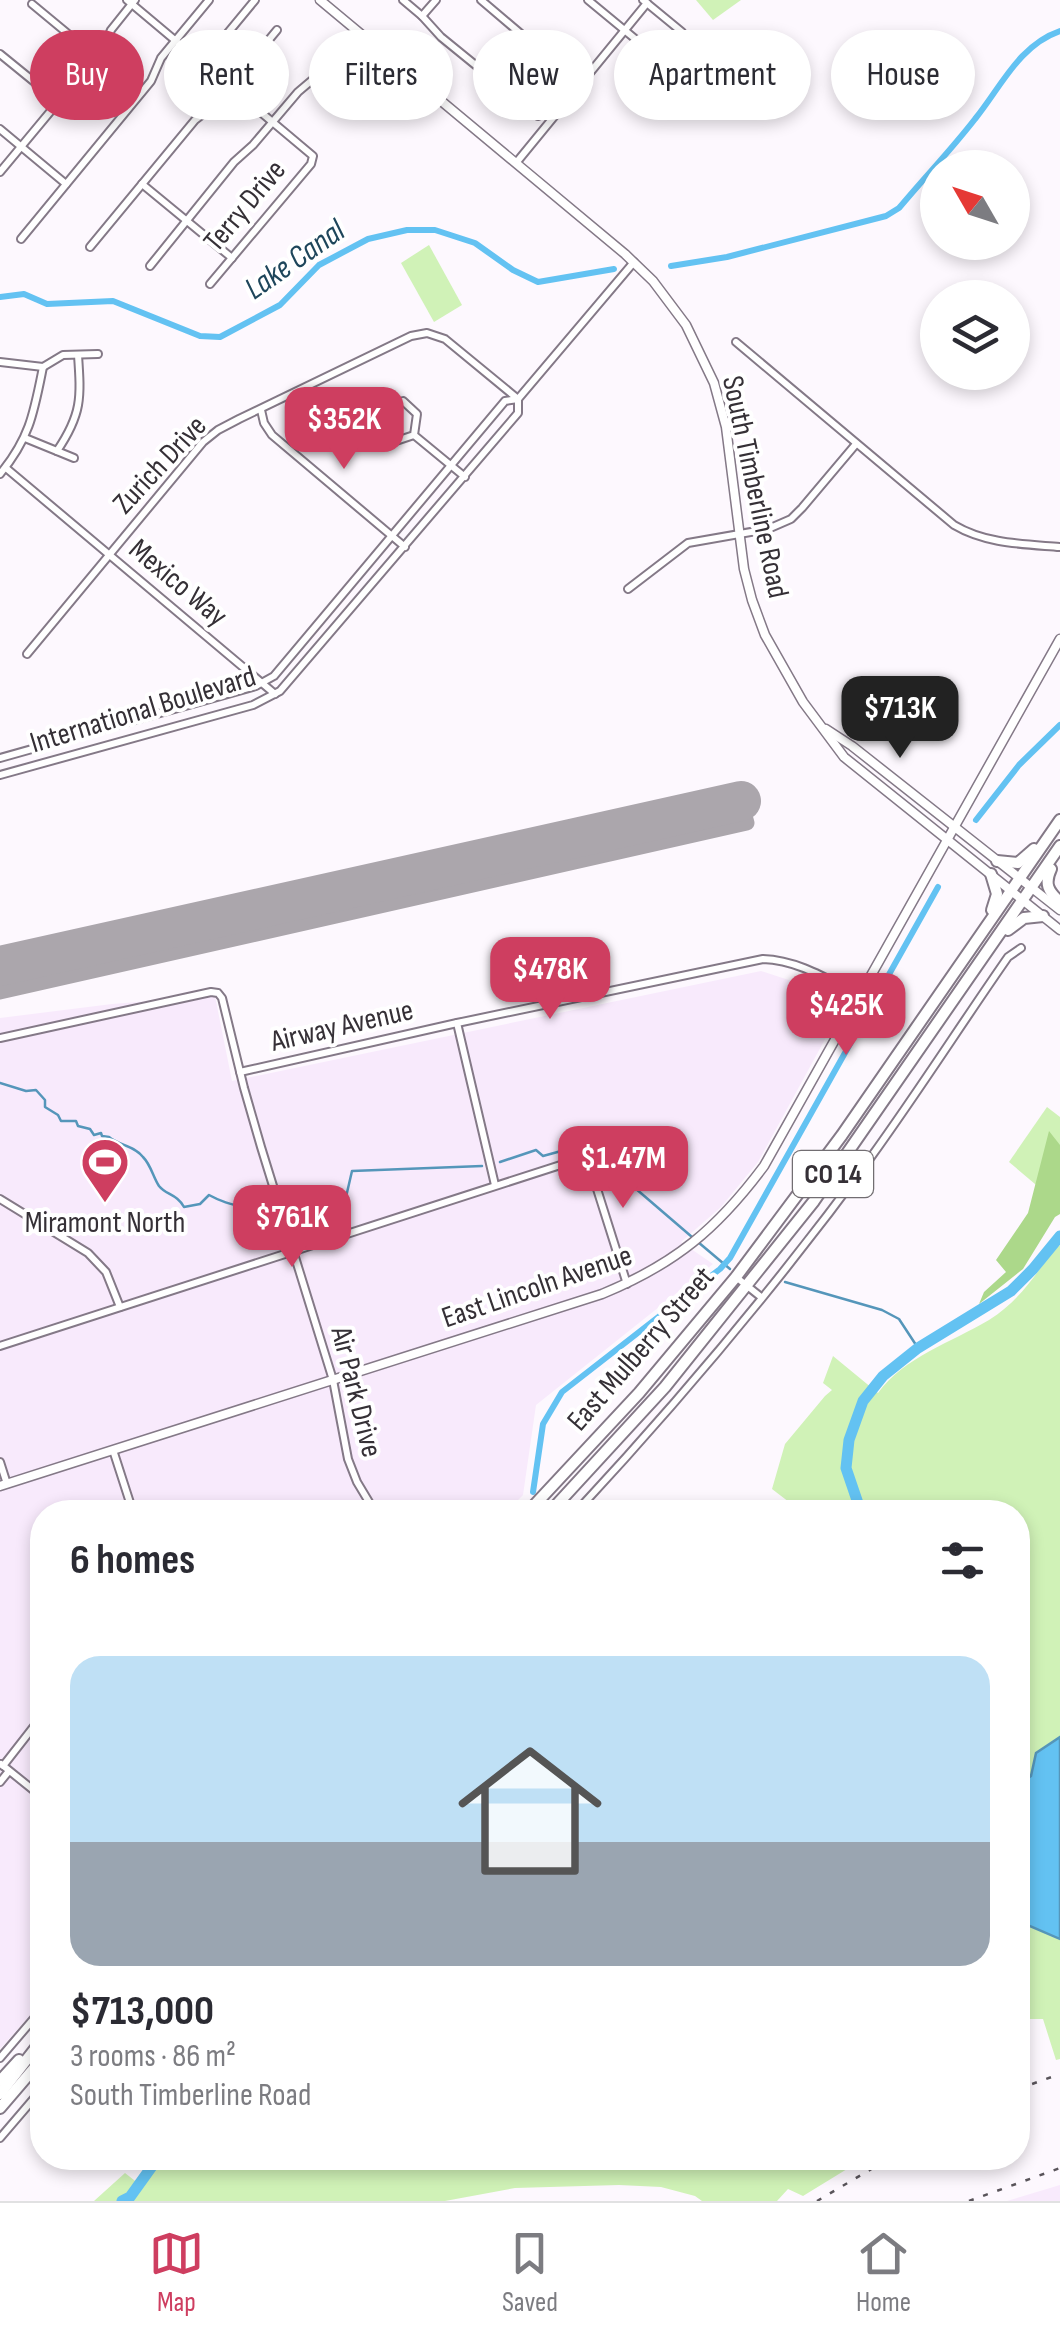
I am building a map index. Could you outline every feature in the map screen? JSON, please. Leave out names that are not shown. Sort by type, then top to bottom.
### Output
[{"type":"highway","points":[[997,861],[1012,864],[1026,858],[1060,812]]},
{"type":"highway","name":"East Mulberry Street","points":[[539,1500],[639,1394],[736,1277],[842,1135],[1060,820]]},
{"type":"highway","name":"East Mulberry Street","points":[[559,1500],[664,1387],[814,1201],[1060,846]]},
{"type":"highway","points":[[1060,854],[1046,880],[1050,892],[1060,902]]},
{"type":"highway","points":[[935,1002],[950,972],[994,907],[997,890],[991,874]]},
{"type":"highway","points":[[930,1035],[946,1020],[1011,927],[1024,918],[1043,916]]},
{"type":"highway","points":[[0,2081],[30,2049]]},
{"type":"highway","points":[[0,2094],[30,2053]]},
{"type":"highway","points":[[0,2108],[30,2073]]},
{"type":"main road","name":"South Timberline Road","points":[[320,0],[653,281],[686,325],[714,382],[726,427],[752,600],[765,635],[803,702],[844,757],[1060,930]]},
{"type":"main road","name":"East Lincoln Avenue","points":[[3,1485],[602,1294],[660,1267],[696,1241],[740,1198],[764,1166],[1060,639]]},
{"type":"main road","name":"South Timberline Road","points":[[823,727],[1060,910]]},
{"type":"street","points":[[184,30],[209,0]]},
{"type":"street","points":[[230,30],[254,0]]},
{"type":"street","points":[[403,0],[473,63]]},
{"type":"street","points":[[422,16],[436,0]]},
{"type":"street","points":[[481,0],[516,30]]},
{"type":"street","points":[[588,0],[623,30]]},
{"type":"street","points":[[111,30],[132,1],[165,30]]},
{"type":"street","points":[[625,30],[645,2],[680,30]]},
{"type":"street","points":[[32,4],[63,30]]},
{"type":"street","points":[[594,67],[614,43]]},
{"type":"street","points":[[0,54],[30,79]]},
{"type":"street","points":[[21,239],[151,81],[164,55]]},
{"type":"street","points":[[150,266],[234,162],[309,83]]},
{"type":"street","points":[[0,172],[43,120]]},
{"type":"street","points":[[90,247],[195,120]]},
{"type":"street","points":[[516,163],[551,120]]},
{"type":"street","name":"Terry Drive","points":[[210,284],[311,164],[313,156],[273,122]]},
{"type":"street","points":[[0,129],[66,184]]},
{"type":"street","points":[[142,184],[232,258]]},
{"type":"street","name":"International Boulevard","points":[[0,775],[253,705],[275,694],[464,477],[518,412],[518,399],[634,262]]},
{"type":"street","name":"Zurich Drive","points":[[28,654],[203,442],[218,430],[410,336],[427,333],[445,339],[518,399]]},
{"type":"street","points":[[736,342],[945,519],[968,534],[998,542],[1060,547]]},
{"type":"street","points":[[0,362],[43,367],[64,355],[98,354]]},
{"type":"street","points":[[57,451],[80,408],[78,355]]},
{"type":"street","points":[[3,471],[32,422],[43,367]]},
{"type":"street","name":"International Boulevard","points":[[0,758],[256,686],[274,676],[504,401],[518,399]]},
{"type":"street","points":[[402,402],[418,414],[414,436],[393,442],[378,430],[384,409],[402,402]]},
{"type":"street","points":[[261,410],[272,436],[405,547]]},
{"type":"street","points":[[414,436],[464,477]]},
{"type":"street","points":[[25,438],[74,458]]},
{"type":"street","points":[[628,589],[684,545],[776,526],[797,514],[856,444]]},
{"type":"street","name":"Mexico Way","points":[[3,471],[275,694]]},
{"type":"street","points":[[587,1500],[666,1414],[762,1297],[871,1156],[1008,957],[1021,948]]},
{"type":"street","name":"Airway Avenue","points":[[240,1072],[763,959],[807,969],[859,995]]},
{"type":"street","name":"Air Park Drive","points":[[0,1038],[218,992],[292,1250],[334,1380],[348,1459],[367,1500]]},
{"type":"street","points":[[457,1023],[495,1185]]},
{"type":"street","points":[[0,1346],[576,1160],[585,1162],[591,1170],[627,1284]]},
{"type":"street","points":[[0,1199],[88,1253],[106,1272],[120,1307]]},
{"type":"street","points":[[736,1277],[762,1297]]},
{"type":"street","points":[[112,1450],[129,1500]]},
{"type":"street","points":[[0,1462],[3,1485]]},
{"type":"street","points":[[0,1782],[4,1766],[30,1732]]},
{"type":"street","points":[[4,1766],[30,1788]]},
{"type":"street","points":[[0,2058],[30,2023]]},
{"type":"street","points":[[0,2138],[30,2103]]},
{"type":"shaded area","points":[[761,971],[847,999],[758,1162],[721,1207],[681,1242],[713,1264],[536,1405],[523,1495],[518,1500],[30,1500],[30,2015],[0,2049],[0,1018],[215,996],[232,1081]]},
{"type":"shaded area","points":[[1060,2185],[1060,2201],[1007,2201]]},
{"type":"green space","points":[[696,0],[741,0],[713,20]]},
{"type":"green space","points":[[429,245],[462,305],[434,322],[401,263]]},
{"type":"green space","points":[[1047,1107],[1060,1117],[1060,1205],[1009,1162]]},
{"type":"green space","points":[[1049,1131],[1060,1145],[1060,1214],[1023,1269],[979,1304],[984,1292],[1006,1272],[996,1260],[1028,1213]]},
{"type":"green space","points":[[1060,1245],[1060,2059],[1056,2060],[1043,2019],[1030,2019],[1030,1500],[786,1500],[772,1489],[785,1444],[832,1390],[823,1383],[833,1356],[878,1393],[915,1360],[999,1313],[1024,1289]]},
{"type":"green space","points":[[149,2170],[845,2170],[803,2196],[788,2189],[777,2201],[702,2201],[661,2187],[619,2185],[515,2188],[445,2201],[94,2201],[125,2173],[139,2184]]},
{"type":"water","points":[[1060,1737],[1060,1939],[1030,1926],[1030,1777],[1036,1753]]},
{"type":"waterway","name":"Lake Canal","points":[[671,266],[727,257],[886,216],[899,208],[957,142],[1022,57],[1060,31]]},
{"type":"waterway","name":"Lake Canal","points":[[0,297],[24,294],[47,304],[113,301],[200,336],[220,337],[280,305],[319,265],[368,239],[407,230],[435,230],[475,243],[538,282],[614,269]]},
{"type":"waterway","points":[[976,820],[1019,765],[1060,725]]},
{"type":"waterway","points":[[533,1492],[543,1424],[562,1392],[730,1258],[938,887]]},
{"type":"waterway","points":[[0,1083],[36,1090],[45,1100],[45,1107],[61,1121],[76,1121],[94,1135],[101,1133],[135,1150],[146,1160],[159,1186],[184,1207],[200,1204],[209,1195],[239,1206],[269,1203]]},
{"type":"waterway","points":[[500,1162],[536,1150],[543,1156],[583,1145]]},
{"type":"waterway","points":[[288,1207],[327,1222],[343,1210],[352,1171],[482,1166]]},
{"type":"waterway","points":[[621,1176],[692,1237]]},
{"type":"waterway","points":[[857,1500],[846,1468],[849,1440],[863,1401],[883,1376],[918,1348],[1011,1291],[1060,1236]]},
{"type":"waterway","points":[[698,1242],[730,1269]]},
{"type":"waterway","points":[[785,1282],[882,1310],[899,1319],[918,1348]]},
{"type":"waterway","points":[[122,2201],[130,2197],[149,2170]]},
{"type":"taxiway","points":[[0,992],[747,823],[741,801]]},
{"type":"runway","points":[[0,966],[741,801]]},
{"type":"railway","points":[[1030,2085],[1060,2074]]},
{"type":"railway","points":[[969,2201],[1060,2168]]},
{"type":"railway","points":[[817,2201],[870,2170]]},
{"type":"place","name":"Miramont North","points":[[105,1204]]}]
